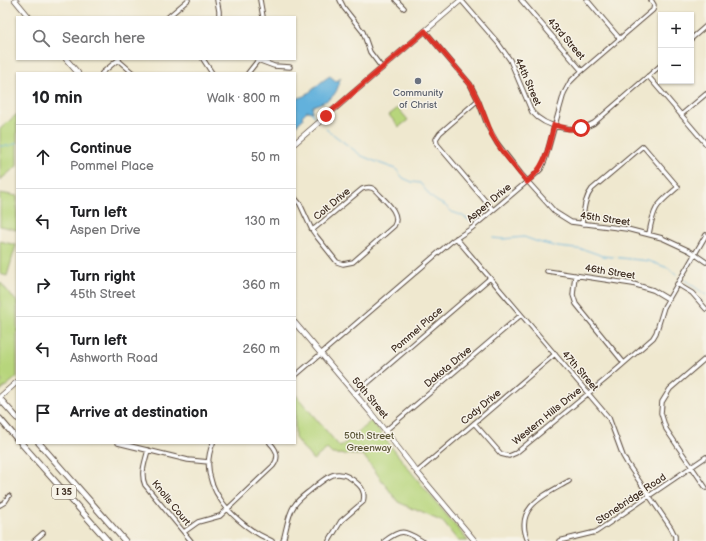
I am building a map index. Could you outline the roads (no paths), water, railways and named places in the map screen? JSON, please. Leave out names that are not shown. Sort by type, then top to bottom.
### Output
[{"type":"highway","points":[[0,398],[16,417]]},
{"type":"highway","points":[[0,419],[16,438]]},
{"type":"highway","name":"I 35","points":[[22,444],[108,541]]},
{"type":"highway","name":"I 35","points":[[40,444],[125,541]]},
{"type":"main road","points":[[14,0],[28,16]]},
{"type":"main road","points":[[296,142],[461,0]]},
{"type":"main road","points":[[67,60],[77,72]]},
{"type":"main road","name":"50th Street","points":[[296,324],[475,541]]},
{"type":"main road","points":[[0,398],[16,383]]},
{"type":"street","points":[[169,16],[188,0]]},
{"type":"street","points":[[217,0],[219,16]]},
{"type":"street","points":[[260,0],[263,16]]},
{"type":"street","points":[[340,0],[344,8],[363,32],[370,52],[382,68]]},
{"type":"street","points":[[396,0],[404,8]]},
{"type":"street","name":"44th Street","points":[[461,0],[498,43],[510,60],[532,112],[541,121],[554,125]]},
{"type":"street","name":"43rd Street","points":[[521,0],[582,71]]},
{"type":"street","points":[[587,0],[620,39]]},
{"type":"street","name":"Aspen Drive","points":[[296,375],[456,238],[472,228],[527,182],[540,169],[545,160],[554,125],[566,89],[570,82],[651,12],[654,5],[651,0]]},
{"type":"street","points":[[694,36],[706,26]]},
{"type":"street","name":"45th Street","points":[[425,31],[466,78],[478,100],[488,127],[497,143],[527,182],[555,212],[571,222],[627,229],[648,234],[679,245],[706,262]]},
{"type":"street","points":[[103,72],[117,60]]},
{"type":"street","points":[[119,60],[132,72]]},
{"type":"street","points":[[204,60],[211,72]]},
{"type":"street","points":[[249,72],[259,60],[274,66],[290,67]]},
{"type":"street","points":[[554,125],[574,129],[594,123],[658,68]]},
{"type":"street","points":[[648,76],[706,144]]},
{"type":"street","points":[[681,115],[706,94]]},
{"type":"street","points":[[478,100],[440,133],[436,140],[437,144],[493,210]]},
{"type":"street","points":[[582,224],[585,205],[592,189],[643,146],[678,187],[656,207],[651,218],[648,234]]},
{"type":"street","name":"Colt Drive","points":[[365,188],[374,189],[392,209],[396,216],[396,223],[394,226],[353,262],[346,264],[339,263],[312,230],[365,188]]},
{"type":"street","points":[[296,199],[300,204],[312,230]]},
{"type":"street","name":"Western Hills Drive","points":[[474,423],[501,454],[505,456],[512,455],[653,338],[668,299],[706,235]]},
{"type":"street","name":"47th Street","points":[[456,238],[609,418],[623,456],[671,528],[675,536],[675,541]]},
{"type":"street","name":"46th Street","points":[[547,271],[644,286],[668,299]]},
{"type":"street","points":[[575,275],[573,295],[576,304],[624,363]]},
{"type":"street","name":"Pommel Place","points":[[355,394],[490,278]]},
{"type":"street","points":[[677,284],[692,293],[706,310]]},
{"type":"street","name":"Dakota Drive","points":[[385,431],[521,315]]},
{"type":"street","name":"Cody Drive","points":[[417,472],[555,354]]},
{"type":"street","points":[[706,358],[673,386],[664,398],[661,413],[663,424],[667,432],[706,488]]},
{"type":"street","points":[[122,444],[188,460],[209,462]]},
{"type":"street","points":[[213,444],[209,462],[210,475],[214,488],[220,499],[246,526],[272,541]]},
{"type":"street","points":[[184,532],[198,522],[220,516],[273,466],[276,462],[277,454],[275,448],[271,444]]},
{"type":"street","name":"Knolls Court","points":[[148,450],[143,474],[145,485],[191,541]]},
{"type":"street","name":"Stonebridge Road","points":[[559,541],[596,532],[706,457]]},
{"type":"street","points":[[283,541],[293,506],[331,475],[345,475],[351,478],[362,488],[364,494],[363,502],[341,521],[329,541]]},
{"type":"street","points":[[528,541],[524,524],[528,510],[536,501],[569,481]]},
{"type":"street","points":[[0,505],[5,502],[9,496]]},
{"type":"street","points":[[385,541],[398,532],[406,532],[422,541]]},
{"type":"street","points":[[34,541],[43,533]]},
{"type":"water","points":[[330,76],[336,81],[341,78],[334,95],[328,100],[313,106],[312,112],[307,111],[302,116],[303,119],[296,125],[296,99],[305,95]]},
{"type":"waterway","points":[[311,112],[314,116]]},
{"type":"waterway","points":[[326,129],[362,156],[396,169],[403,178],[412,182],[420,183],[431,197],[446,206],[452,212],[461,215],[472,222]]},
{"type":"waterway","points":[[0,146],[9,146],[16,143]]},
{"type":"waterway","points":[[493,238],[503,239],[524,237],[558,247],[586,250],[603,256],[649,261],[668,268],[676,274]]},
{"type":"waterway","points":[[685,280],[706,295]]},
{"type":"place","name":"Community of Christ","points":[[418,81]]},
{"type":"park label","name":"50th Street Greenway","points":[[369,442]]}]
